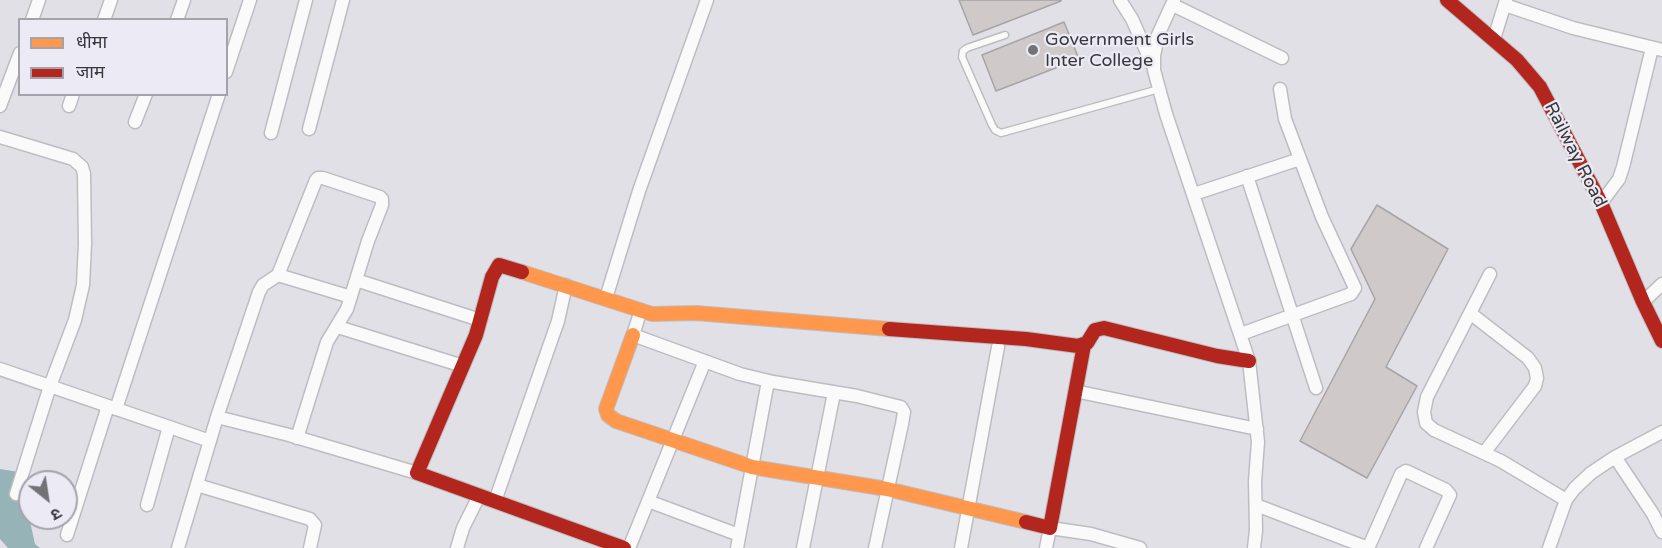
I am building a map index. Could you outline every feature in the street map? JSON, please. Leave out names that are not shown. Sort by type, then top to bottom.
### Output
[{"type":"street","points":[[33,18],[39,0]]},
{"type":"street","points":[[105,18],[111,0]]},
{"type":"street","points":[[178,18],[184,0]]},
{"type":"street","points":[[228,66],[250,0]]},
{"type":"street","points":[[271,133],[306,0]]},
{"type":"street","points":[[309,129],[343,0]]},
{"type":"street","points":[[606,298],[639,191],[707,0]]},
{"type":"street","points":[[1120,0],[1132,19],[1155,70],[1178,152],[1249,360],[1257,429],[1254,548]]},
{"type":"street","name":"Railway Road","points":[[1447,0],[1517,60],[1540,87],[1600,203],[1642,302],[1662,341]]},
{"type":"street","points":[[1155,70],[1154,56],[1158,35],[1174,3],[1282,58]]},
{"type":"street","points":[[1494,39],[1506,3],[1573,28],[1657,49],[1623,167],[1615,185],[1600,203]]},
{"type":"street","points":[[0,106],[18,58]]},
{"type":"street","points":[[1241,334],[1351,294],[1355,288],[1322,217],[1300,159],[1286,118],[1280,89]]},
{"type":"street","points":[[135,122],[145,96]]},
{"type":"street","points":[[67,535],[218,96]]},
{"type":"street","points":[[0,137],[73,159],[82,167],[84,174],[83,285],[75,320],[50,386],[16,494]]},
{"type":"street","points":[[1194,194],[1300,159]]},
{"type":"street","points":[[1247,176],[1316,388]]},
{"type":"street","points":[[178,548],[217,417],[259,292],[263,285],[278,274],[316,180],[323,178],[382,199],[347,309],[327,342],[297,438]]},
{"type":"street","points":[[417,473],[463,366],[495,269],[499,266],[566,285],[652,315],[696,313],[1026,339],[1077,346],[1084,345],[1092,338],[1095,330],[1104,328],[1217,356],[1249,360]]},
{"type":"street","points":[[278,274],[351,297]]},
{"type":"street","points":[[1490,274],[1427,397],[1424,412],[1426,423],[1434,430],[1501,461],[1566,500]]},
{"type":"street","points":[[356,280],[480,320]]},
{"type":"street","points":[[1642,302],[1662,284]]},
{"type":"street","points":[[495,501],[558,321],[566,285]]},
{"type":"street","points":[[641,310],[606,409],[616,421],[752,467],[887,489],[1050,528],[1091,534],[1124,546],[1140,548]]},
{"type":"street","points":[[1470,313],[1528,358],[1535,368],[1537,378],[1535,386],[1484,453]]},
{"type":"street","points":[[338,327],[463,366]]},
{"type":"street","points":[[633,335],[740,374],[901,407],[904,412],[875,548]]},
{"type":"street","points":[[1046,548],[1084,345]]},
{"type":"street","points":[[961,548],[998,347]]},
{"type":"street","points":[[629,548],[705,361]]},
{"type":"street","points":[[0,369],[210,441]]},
{"type":"street","points":[[736,548],[768,381]]},
{"type":"street","points":[[1075,391],[1257,429]]},
{"type":"street","points":[[803,548],[834,393]]},
{"type":"street","points":[[217,417],[417,473],[624,548]]},
{"type":"street","points":[[147,505],[169,427]]},
{"type":"street","points":[[1549,548],[1566,500],[1575,488],[1591,473],[1615,457],[1662,432]]},
{"type":"street","points":[[1615,457],[1653,514],[1662,532]]},
{"type":"street","points":[[1256,505],[1367,546],[1370,544],[1401,474],[1406,471],[1446,490],[1450,495],[1426,548]]},
{"type":"street","points":[[197,485],[310,519],[315,525],[310,548]]},
{"type":"street","points":[[457,548],[463,528],[479,496]]},
{"type":"street","points":[[648,501],[739,535]]},
{"type":"lane","points":[[1005,35],[967,48],[963,51],[962,57],[992,125],[1001,133],[1160,89]]},
{"type":"water","points":[[0,469],[18,472],[18,530],[32,530],[35,544],[40,548],[8,548],[0,539]]},
{"type":"building","points":[[959,0],[1061,0],[1061,1],[973,35]]},
{"type":"building","points":[[1064,22],[1079,59],[996,91],[982,55]]},
{"type":"building","points":[[1377,205],[1448,249],[1386,367],[1417,386],[1367,478],[1300,441],[1375,299],[1351,249]]},
{"type":"traffic: slow","points":[[522,272],[652,314],[696,313],[889,329]]},
{"type":"traffic: slow","points":[[633,335],[606,409],[608,415],[616,421],[752,467],[887,489],[1026,522]]},
{"type":"traffic: jam","points":[[1447,0],[1517,60],[1540,87],[1601,203],[1662,341]]},
{"type":"traffic: jam","points":[[522,272],[499,265],[492,277],[476,335],[417,473],[624,548]]},
{"type":"traffic: jam","points":[[889,329],[1026,339],[1078,346],[1087,343],[1095,330],[1104,328],[1217,356],[1249,361]]},
{"type":"traffic: jam","points":[[1026,522],[1050,528],[1084,345]]},
{"type":"place","name":"Government Girls Inter College","points":[[1033,50]]}]
